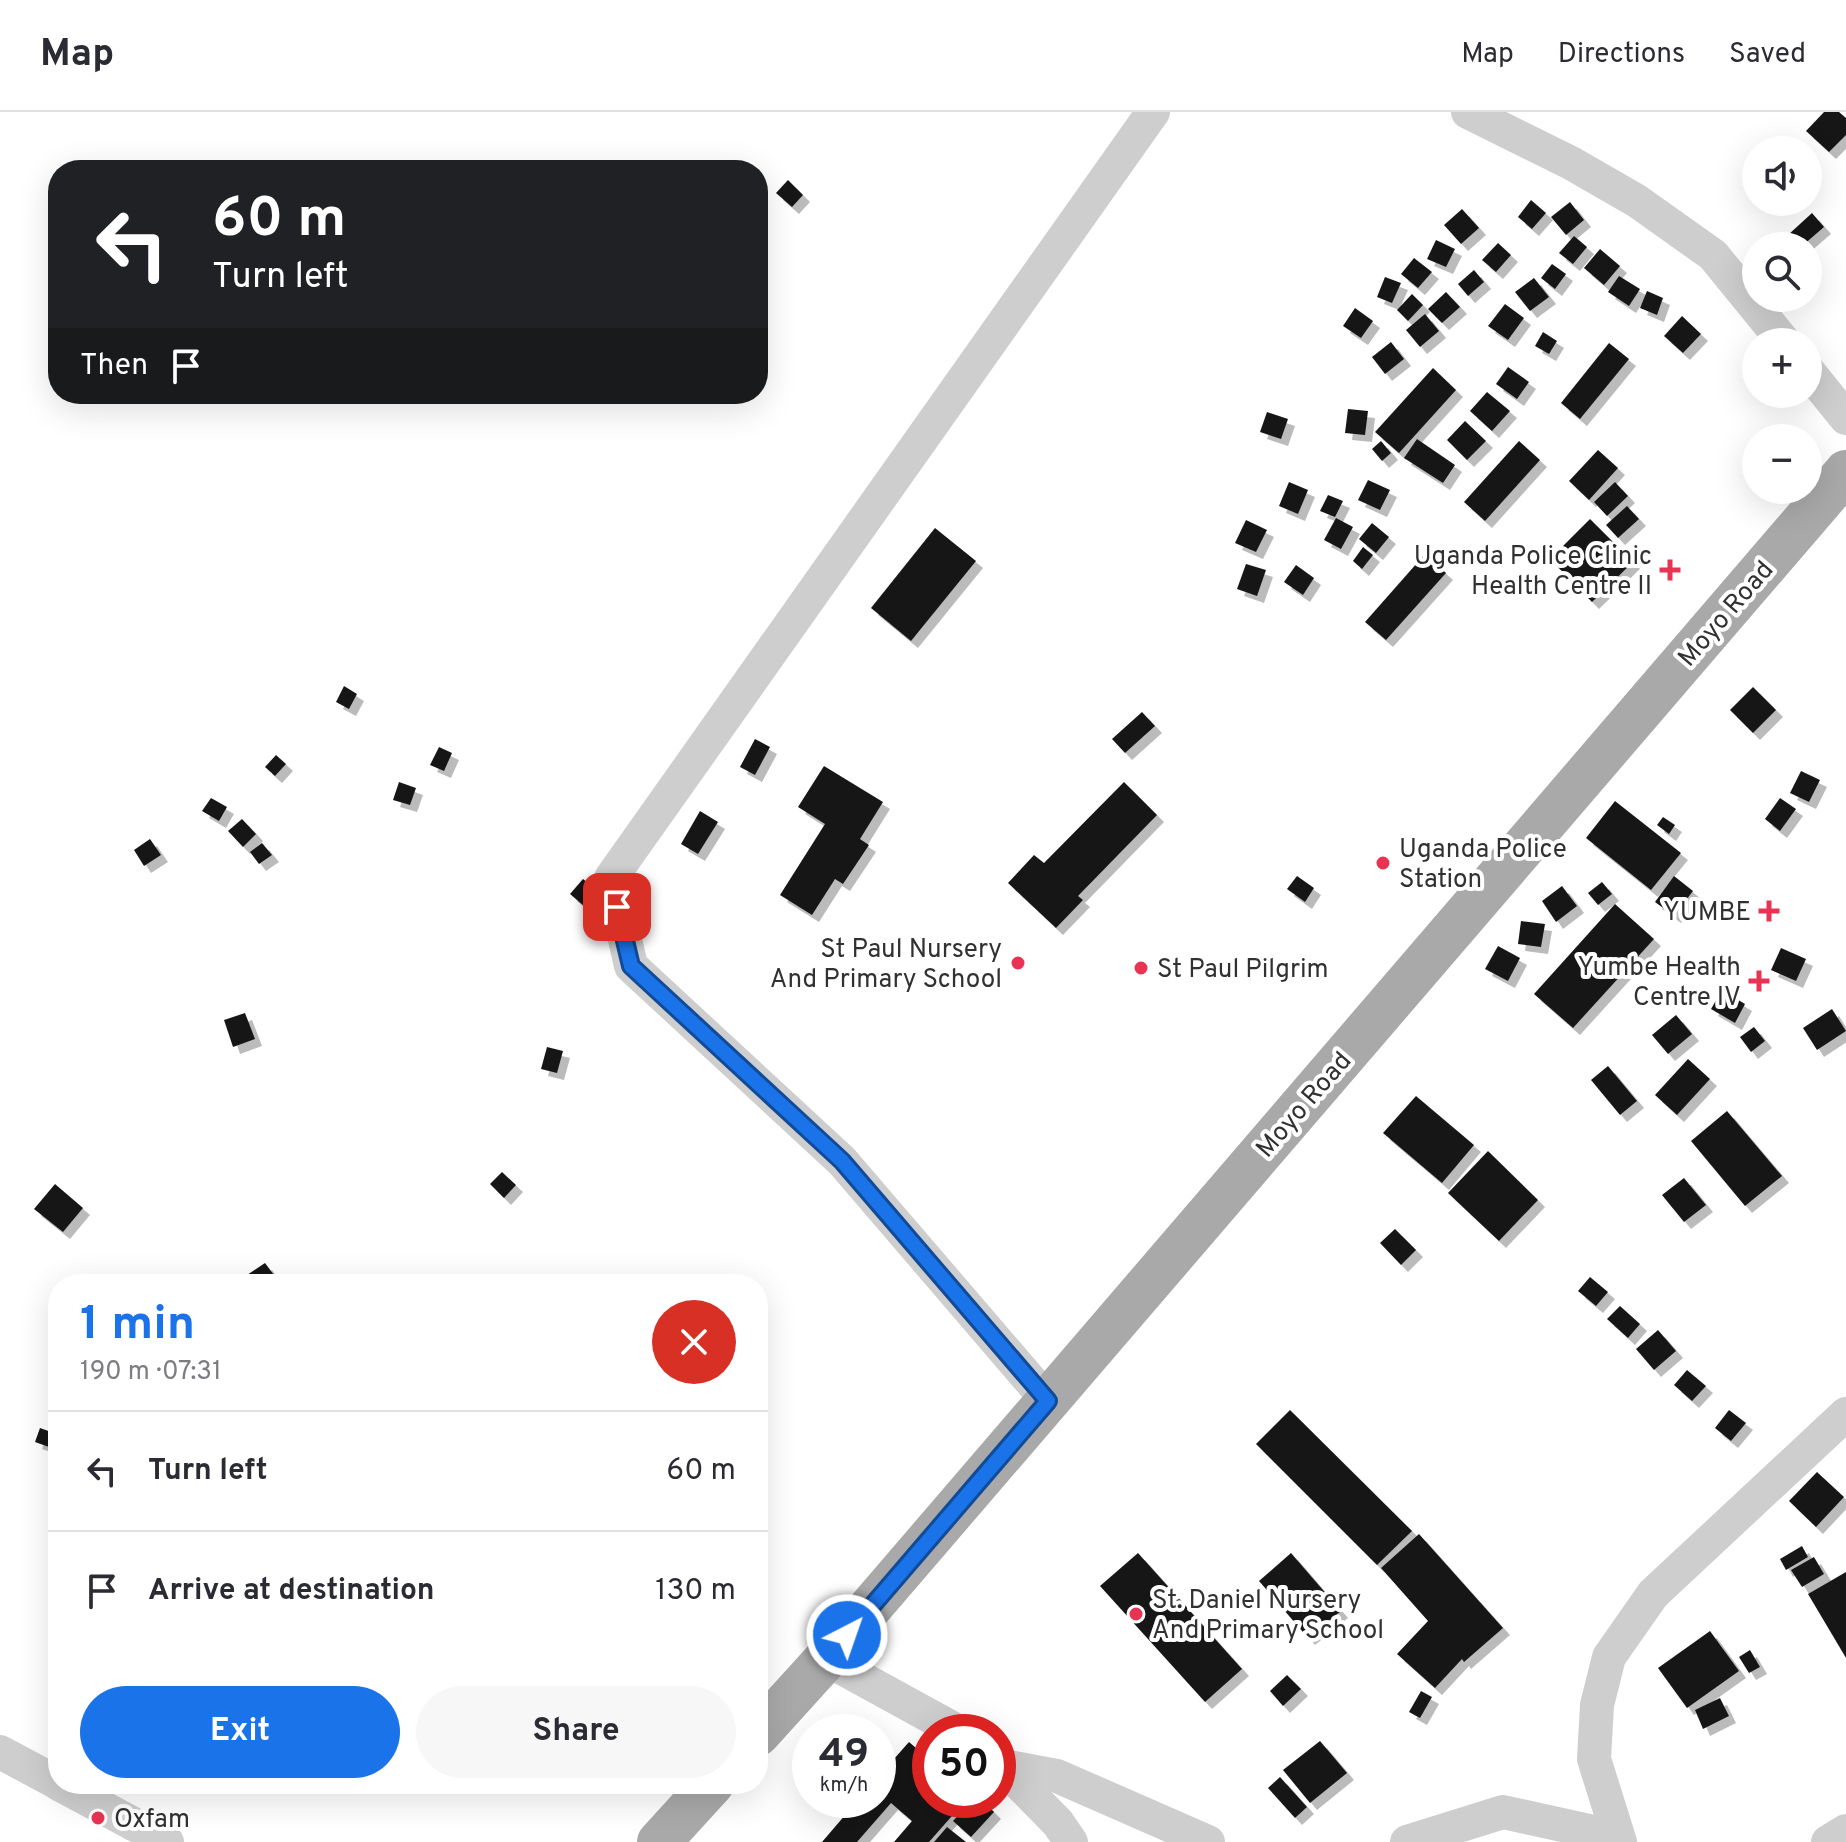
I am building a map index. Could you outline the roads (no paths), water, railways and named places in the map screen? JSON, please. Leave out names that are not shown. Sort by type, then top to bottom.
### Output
[{"type":"main road","name":"Moyo Road","points":[[768,1723],[1846,472]]},
{"type":"main road","points":[[659,1842],[703,1794]]},
{"type":"street","points":[[1048,1401],[842,1161],[631,966],[611,878],[1153,112]]},
{"type":"street","points":[[1468,112],[1571,163],[1637,201],[1713,255],[1773,328]]},
{"type":"street","points":[[1822,388],[1846,418]]},
{"type":"street","points":[[1619,1839],[1594,1759],[1597,1705],[1609,1657],[1653,1594],[1846,1414]]},
{"type":"street","points":[[826,1659],[926,1714]]},
{"type":"street","points":[[0,1752],[48,1778]]},
{"type":"street","points":[[1016,1767],[1057,1776],[1208,1842]]},
{"type":"street","points":[[1016,1780],[1058,1823],[1071,1842]]},
{"type":"street","points":[[78,1794],[167,1842]]},
{"type":"street","points":[[1407,1842],[1503,1812],[1619,1839]]},
{"type":"street","points":[[1828,1842],[1846,1831]]},
{"type":"place","name":"Uganda Police Clinic Health Centre II","points":[[1670,570]]},
{"type":"place","name":"Uganda Police Station","points":[[1383,863]]},
{"type":"place","name":"YUMBE","points":[[1769,911]]},
{"type":"place","name":"St Paul Nursery And Primary School","points":[[1018,963]]},
{"type":"place","name":"St Paul Pilgrim","points":[[1141,968]]},
{"type":"place","name":"Yumbe Health Centre IV","points":[[1759,981]]},
{"type":"place","name":"St. Daniel Nursery And Primary School","points":[[1136,1614]]},
{"type":"place","name":"Oxfam","points":[[98,1818]]}]
